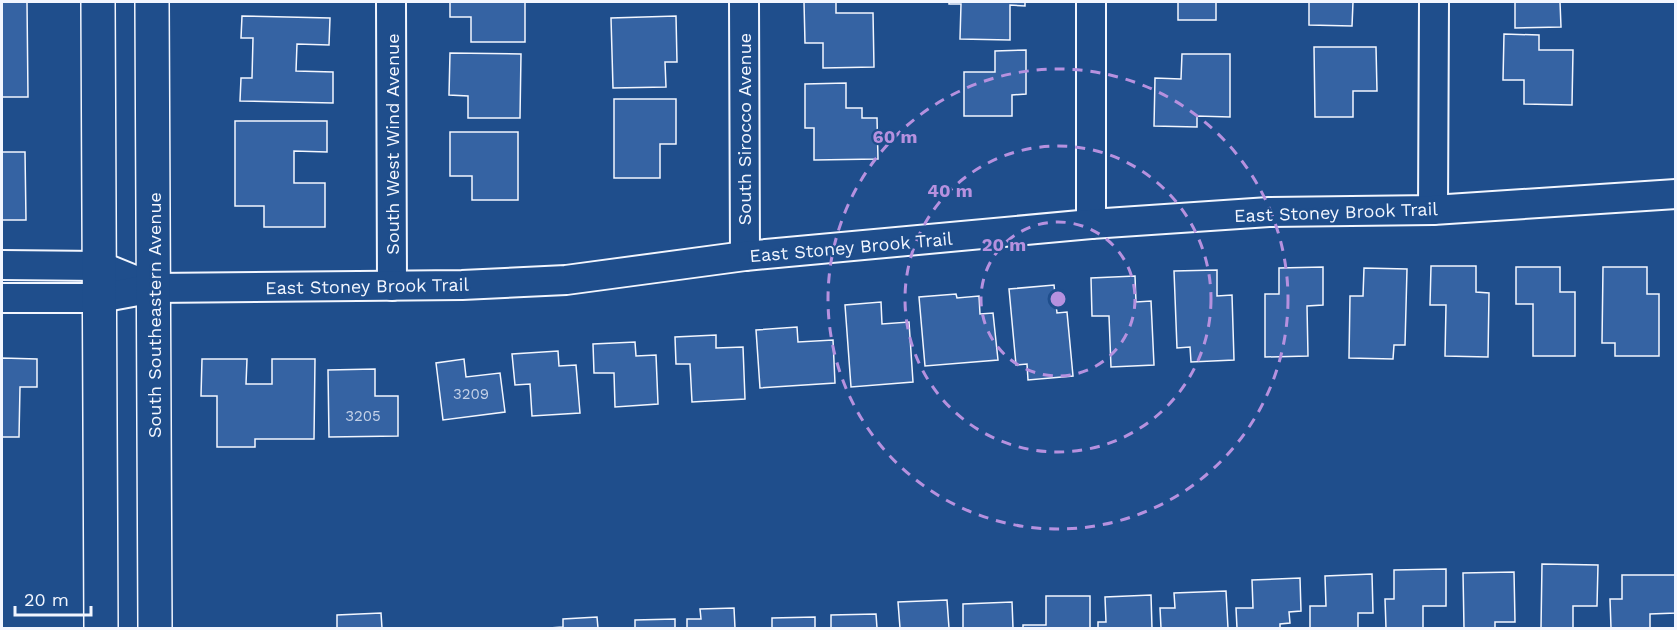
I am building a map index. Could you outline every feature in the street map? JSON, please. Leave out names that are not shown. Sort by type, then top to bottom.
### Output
[{"type":"main road","points":[[98,2],[101,628]]},
{"type":"main road","name":"South Southeastern Avenue","points":[[152,2],[155,628]]},
{"type":"street","name":"South West Wind Avenue","points":[[391,2],[392,286]]},
{"type":"street","name":"South Sirocco Avenue","points":[[744,2],[745,256]]},
{"type":"street","points":[[1090,2],[1091,224]]},
{"type":"street","points":[[1433,210],[1434,2]]},
{"type":"street","name":"East Stoney Brook Trail","points":[[154,288],[392,286],[566,280],[745,256],[1091,224],[1269,212],[1433,210],[1676,194]]},
{"type":"street","points":[[2,265],[100,282],[154,288]]},
{"type":"street","points":[[2,298],[100,282]]},
{"type":"building","points":[[2,2],[27,2],[28,97],[2,97]]},
{"type":"building","points":[[450,2],[525,2],[525,42],[471,42],[471,17],[450,17]]},
{"type":"building","points":[[804,2],[836,2],[836,13],[873,13],[874,67],[823,68],[823,43],[805,43]]},
{"type":"building","points":[[949,2],[1025,2],[1025,6],[1010,5],[1010,40],[960,39],[961,4],[949,4]]},
{"type":"building","points":[[1178,2],[1216,2],[1216,20],[1178,20]]},
{"type":"building","points":[[1309,2],[1353,2],[1352,26],[1309,25]]},
{"type":"building","points":[[1515,2],[1560,2],[1561,27],[1515,28]]},
{"type":"building","points":[[242,16],[330,18],[329,45],[297,44],[296,71],[333,72],[333,103],[240,101],[241,78],[252,78],[253,38],[241,38]]},
{"type":"building","points":[[676,16],[677,62],[665,62],[666,87],[613,88],[611,18]]},
{"type":"building","points":[[1504,34],[1539,35],[1539,50],[1573,50],[1572,105],[1524,104],[1524,80],[1503,80]]},
{"type":"building","points":[[1314,47],[1376,47],[1377,91],[1353,91],[1353,117],[1315,117]]},
{"type":"building","points":[[1026,50],[1026,94],[1012,95],[1012,116],[964,116],[964,72],[995,72],[995,51]]},
{"type":"building","points":[[450,53],[521,54],[520,118],[468,118],[468,96],[449,95]]},
{"type":"building","points":[[1182,54],[1230,54],[1230,117],[1197,116],[1197,127],[1154,126],[1155,78],[1181,79]]},
{"type":"building","points":[[846,83],[846,108],[862,108],[862,118],[877,118],[878,159],[814,160],[814,128],[805,128],[805,84]]},
{"type":"building","points":[[614,99],[676,99],[676,144],[660,144],[660,178],[614,178]]},
{"type":"building","points":[[235,121],[327,121],[327,152],[294,151],[294,183],[325,183],[325,227],[264,227],[264,206],[235,206]]},
{"type":"building","points":[[450,132],[518,132],[518,200],[472,200],[472,176],[450,176]]},
{"type":"building","points":[[2,152],[25,152],[26,220],[2,220]]},
{"type":"building","points":[[1431,266],[1476,266],[1476,292],[1489,293],[1488,357],[1445,356],[1446,305],[1430,305]]},
{"type":"building","points":[[1323,267],[1323,305],[1307,306],[1308,356],[1265,357],[1265,294],[1279,294],[1279,268]]},
{"type":"building","points":[[1516,267],[1560,267],[1560,292],[1575,292],[1575,356],[1533,356],[1533,304],[1516,304]]},
{"type":"building","points":[[1603,267],[1647,267],[1647,294],[1659,294],[1659,356],[1615,356],[1615,343],[1602,343]]},
{"type":"building","points":[[1364,268],[1407,269],[1405,345],[1394,345],[1393,359],[1349,358],[1350,296],[1363,296]]},
{"type":"building","points":[[1217,270],[1217,296],[1232,295],[1234,360],[1191,362],[1190,347],[1177,348],[1174,271]]},
{"type":"building","points":[[1135,276],[1136,302],[1151,301],[1154,365],[1111,367],[1109,316],[1092,316],[1091,278]]},
{"type":"building","points":[[1054,285],[1057,313],[1067,312],[1073,376],[1028,380],[1027,364],[1016,365],[1009,289]]},
{"type":"building","points":[[956,294],[957,298],[979,296],[980,314],[993,313],[998,360],[925,366],[919,297]]},
{"type":"building","points":[[881,302],[882,324],[909,322],[913,382],[851,387],[845,305]]},
{"type":"building","points":[[797,327],[798,342],[833,340],[835,383],[760,388],[756,330]]},
{"type":"building","points":[[716,335],[716,348],[743,347],[745,399],[692,402],[690,364],[676,364],[675,337]]},
{"type":"building","points":[[635,342],[636,356],[656,355],[658,404],[615,407],[614,373],[594,373],[593,344]]},
{"type":"building","points":[[558,351],[559,366],[576,365],[580,413],[532,416],[530,384],[515,385],[512,354]]},
{"type":"building","points":[[2,358],[37,359],[37,387],[20,387],[19,437],[2,437]]},
{"type":"building","points":[[202,359],[247,359],[246,384],[272,384],[272,359],[315,359],[314,439],[255,439],[255,447],[217,447],[217,396],[201,396]]},
{"type":"building","points":[[464,359],[466,377],[500,373],[505,412],[443,420],[436,363]]},
{"type":"building","points":[[375,369],[375,396],[398,396],[398,436],[329,437],[328,370]]},
{"type":"building","points":[[1542,564],[1598,565],[1597,606],[1573,606],[1573,628],[1541,628]]},
{"type":"building","points":[[1446,569],[1446,606],[1423,606],[1423,628],[1386,628],[1385,599],[1394,599],[1394,570]]},
{"type":"building","points":[[1514,572],[1515,622],[1495,622],[1495,628],[1464,628],[1463,573]]},
{"type":"building","points":[[1372,574],[1373,613],[1358,613],[1358,628],[1310,628],[1310,606],[1326,606],[1325,576]]},
{"type":"building","points":[[1622,575],[1676,575],[1676,613],[1650,614],[1650,628],[1611,628],[1610,599],[1622,599]]},
{"type":"building","points":[[1300,578],[1301,611],[1289,612],[1290,623],[1280,624],[1280,628],[1237,628],[1236,608],[1253,608],[1252,580]]},
{"type":"building","points":[[1226,591],[1228,628],[1161,628],[1160,608],[1175,608],[1174,593]]},
{"type":"building","points":[[1151,595],[1152,628],[1098,628],[1098,622],[1106,622],[1105,597]]},
{"type":"building","points":[[1046,596],[1090,596],[1090,628],[1023,628],[1023,625],[1046,625]]},
{"type":"building","points":[[947,600],[949,628],[900,628],[898,602]]},
{"type":"building","points":[[1012,602],[1013,628],[963,628],[963,604]]},
{"type":"building","points":[[734,608],[735,628],[687,628],[687,619],[701,619],[700,609]]},
{"type":"building","points":[[381,613],[382,628],[337,628],[337,615]]},
{"type":"building","points":[[876,614],[877,628],[831,628],[831,615]]},
{"type":"building","points":[[597,617],[598,628],[549,628],[563,627],[563,619]]},
{"type":"building","points":[[815,617],[815,628],[772,628],[772,618]]},
{"type":"building","points":[[675,619],[675,628],[635,628],[635,620]]}]
